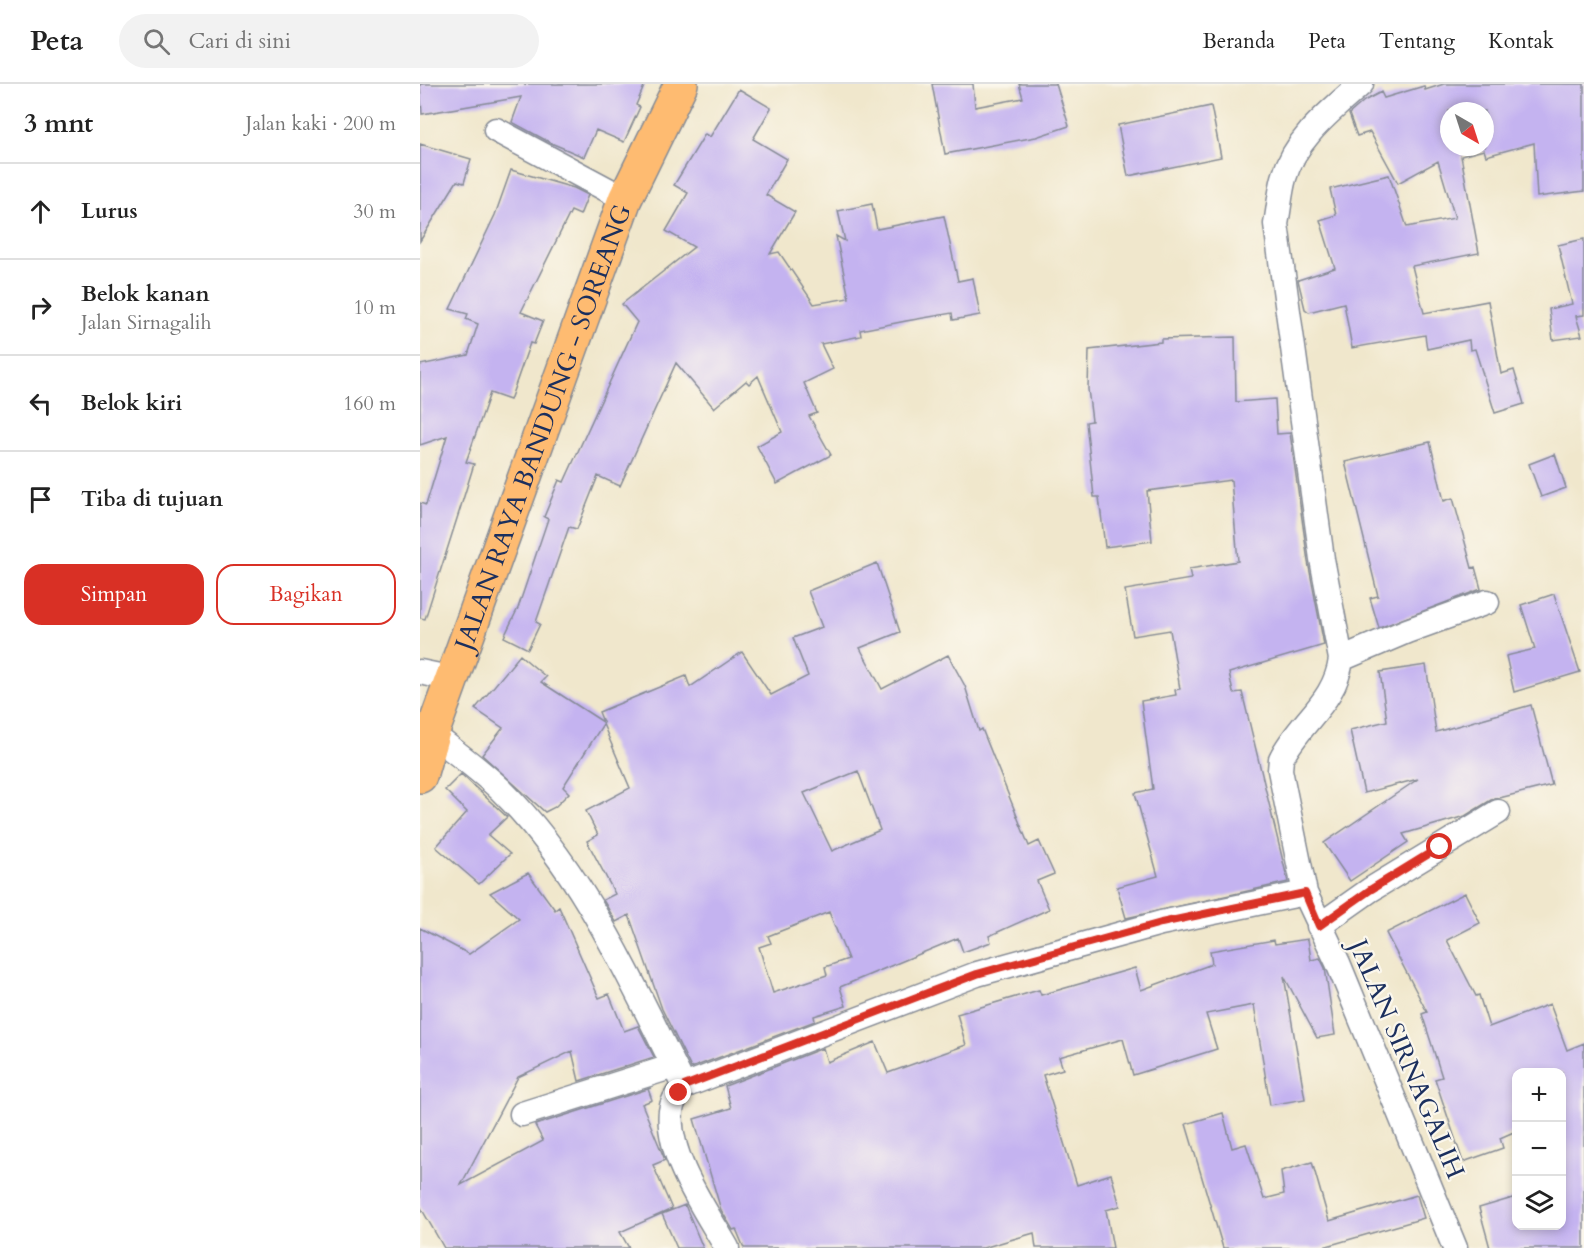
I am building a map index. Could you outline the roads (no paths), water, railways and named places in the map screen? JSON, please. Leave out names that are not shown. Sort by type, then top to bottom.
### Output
[{"type":"main road","name":"JALAN RAYA BANDUNG - SOREANG","points":[[420,776],[432,734],[454,679],[625,199],[681,84]]},
{"type":"street","points":[[1361,84],[1323,118],[1301,143],[1284,177],[1276,224],[1322,559],[1341,659],[1407,631],[1487,602]]},
{"type":"street","points":[[496,130],[625,199]]},
{"type":"street","name":"JALAN SIRNAGALIH","points":[[1341,659],[1337,678],[1327,700],[1281,759],[1280,770],[1305,893],[1338,963],[1455,1248]]},
{"type":"street","points":[[420,672],[454,679]]},
{"type":"street","points":[[432,734],[499,788],[569,873],[611,940],[679,1076],[671,1111],[675,1148],[692,1186],[728,1248]]},
{"type":"street","points":[[1319,926],[1370,890],[1498,812]]},
{"type":"street","points":[[522,1114],[679,1076],[977,974],[1161,923],[1305,893]]}]
